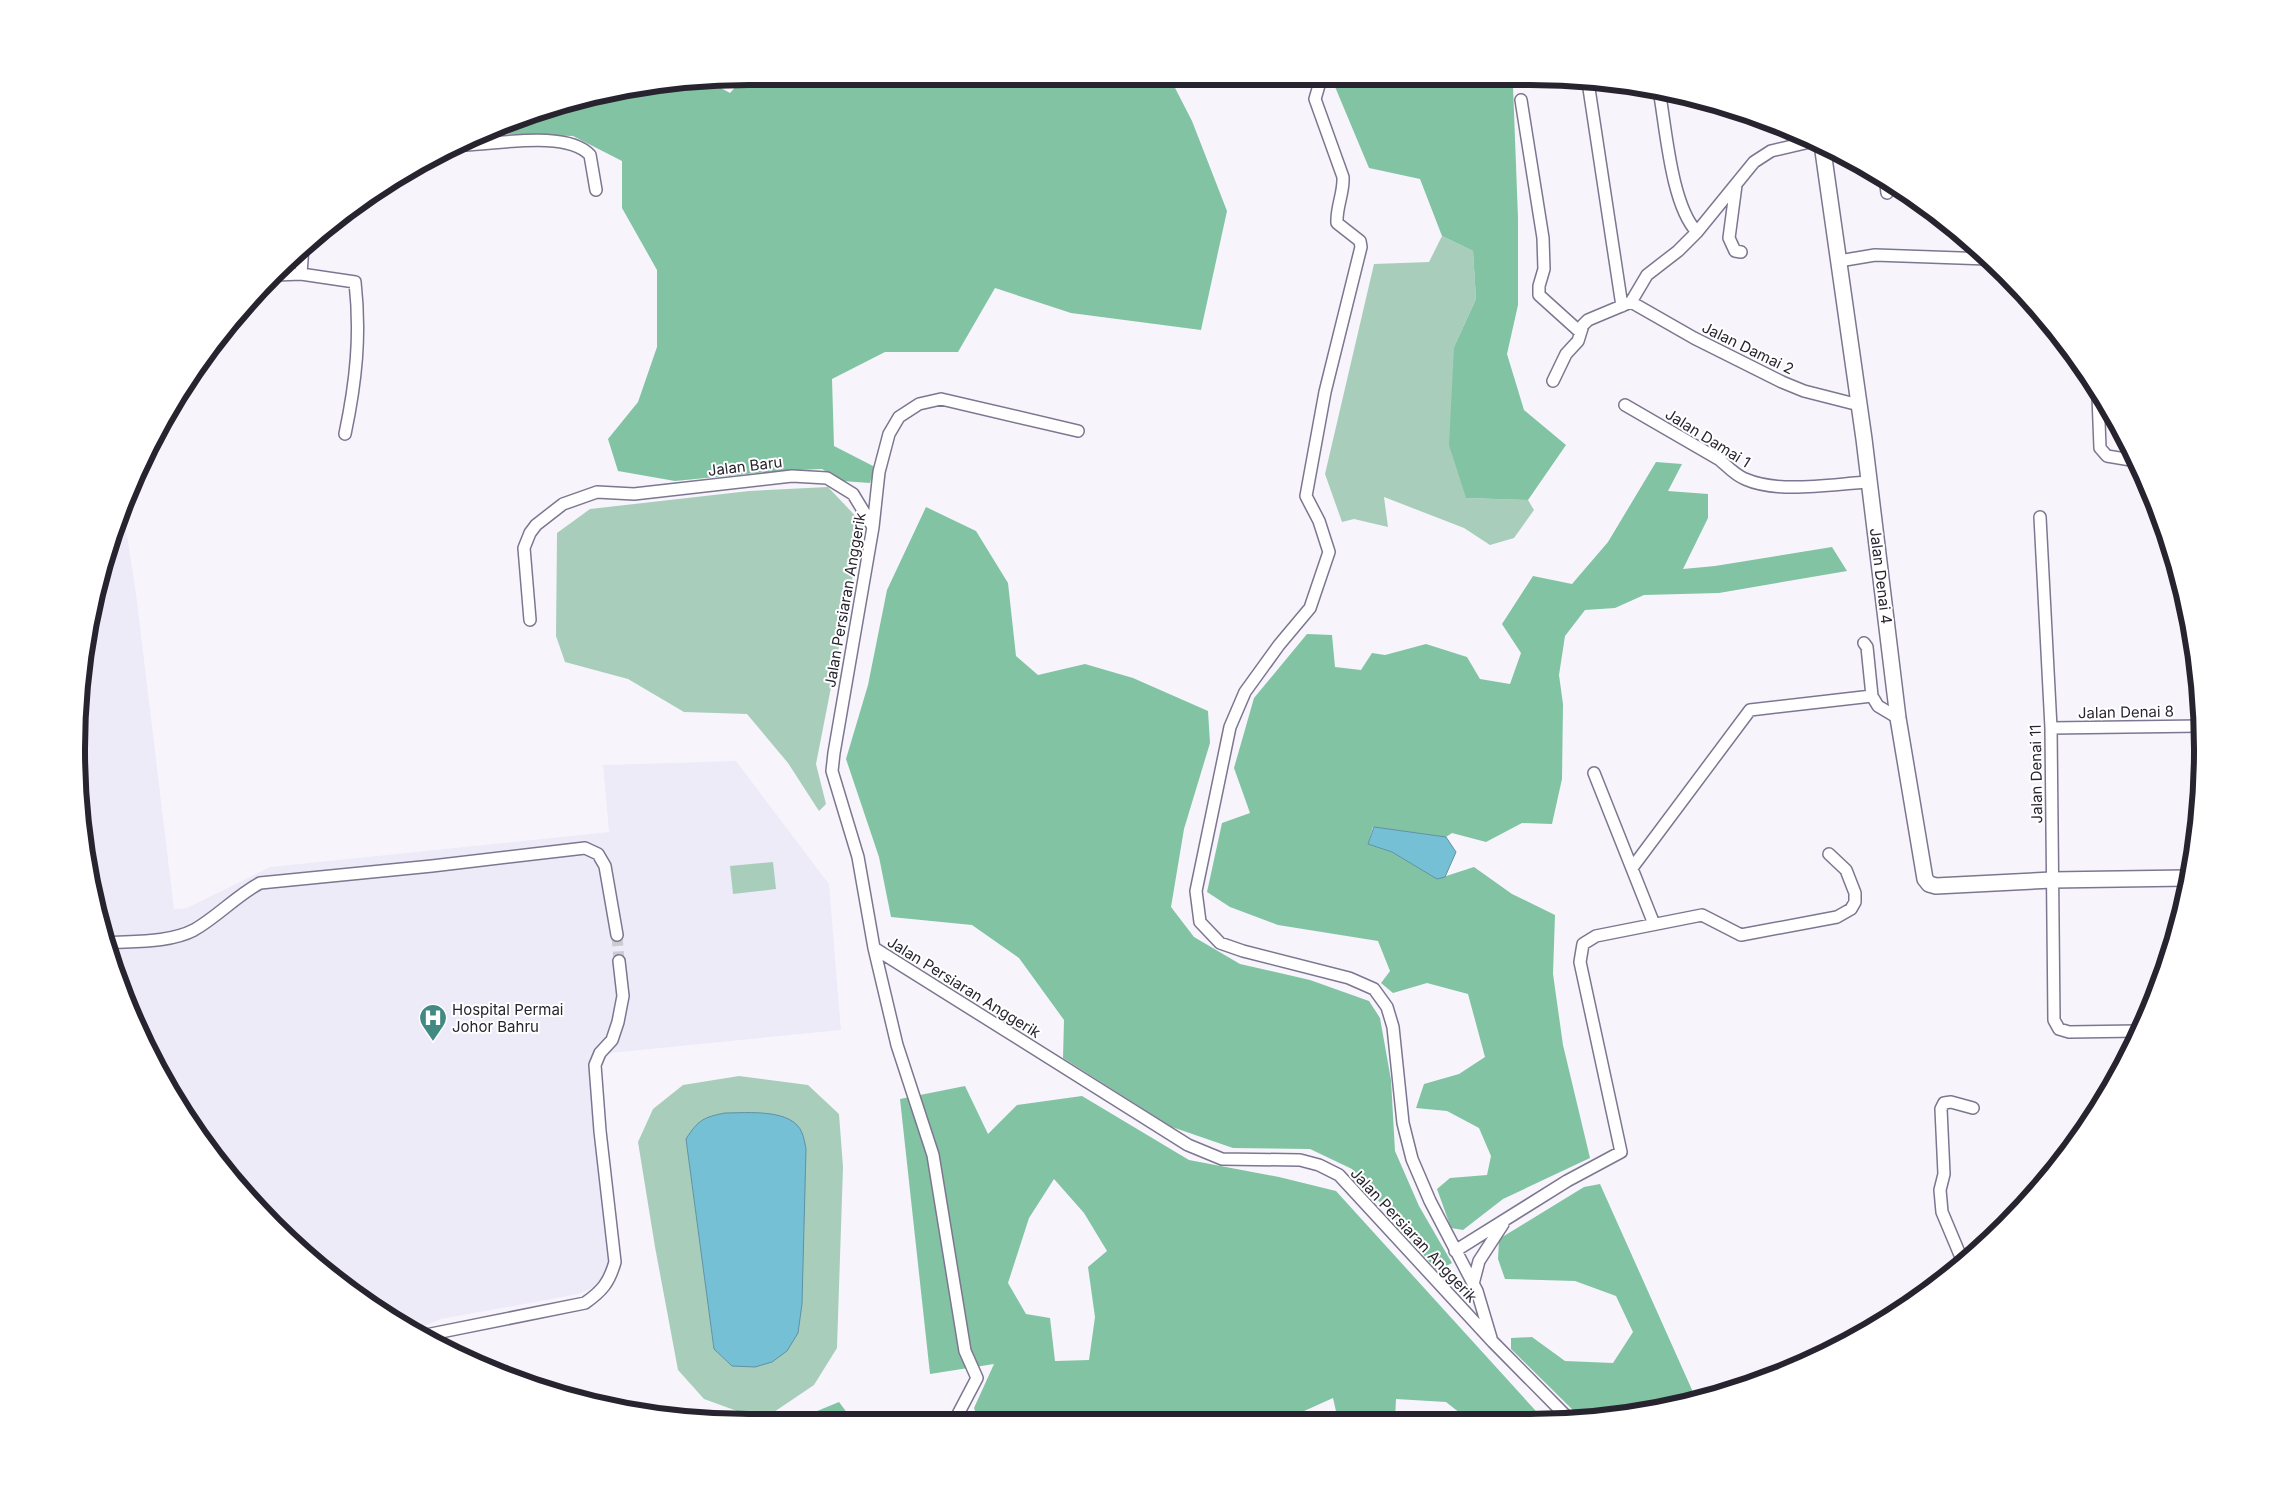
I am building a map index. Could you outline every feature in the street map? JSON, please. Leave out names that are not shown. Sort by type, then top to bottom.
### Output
[{"type":"street","points":[[1319,85],[1315,99],[1343,177],[1344,188],[1336,212],[1337,223],[1360,241],[1361,247],[1324,392],[1306,496],[1319,521],[1329,552],[1310,608],[1279,645],[1245,692],[1230,727],[1196,890],[1200,922],[1220,943],[1349,978],[1374,989],[1387,1007],[1393,1027],[1403,1122],[1412,1159],[1430,1201],[1473,1284],[1492,1342]]},
{"type":"street","points":[[1589,88],[1604,194],[1626,304]]},
{"type":"street","points":[[1660,98],[1675,186],[1683,212],[1697,232]]},
{"type":"street","points":[[1521,100],[1543,238],[1544,269],[1539,286],[1539,295],[1580,332]]},
{"type":"street","points":[[477,144],[549,140],[578,146],[586,150],[590,155],[596,190]]},
{"type":"street","points":[[1553,381],[1566,354],[1578,341],[1580,332],[1588,320],[1626,304],[1648,275],[1678,251],[1697,232],[1754,162],[1771,151],[1800,144]]},
{"type":"street","name":"Jalan Denai 4","points":[[1823,154],[1859,405],[1898,718],[1923,873],[1929,884],[1936,886],[2052,880]]},
{"type":"street","points":[[1736,183],[1729,238],[1736,251],[1741,252]]},
{"type":"street","points":[[1839,261],[1875,255],[1977,259]]},
{"type":"street","points":[[301,274],[302,259]]},
{"type":"street","points":[[286,275],[301,274],[355,282],[358,331],[355,388],[345,434]]},
{"type":"street","name":"Jalan Damai 2","points":[[1626,304],[1782,382],[1804,391],[1859,405]]},
{"type":"street","name":"Jalan Persiaran Anggerik","points":[[1078,431],[941,399],[919,404],[899,416],[889,434],[879,472],[873,527],[832,771],[858,857],[874,948],[1188,1146],[1222,1159],[1300,1160],[1319,1165],[1339,1175],[1492,1342],[1563,1413]]},
{"type":"street","name":"Jalan Damai 1","points":[[1625,405],[1720,460],[1731,471],[1745,479],[1786,487],[1869,482]]},
{"type":"street","points":[[2098,406],[2100,448],[2107,456],[2126,459]]},
{"type":"street","name":"Jalan Baru","points":[[530,620],[524,548],[530,533],[536,525],[563,504],[597,492],[634,494],[792,476],[827,478],[853,494],[873,527]]},
{"type":"street","name":"Jalan Denai 11","points":[[2040,517],[2051,728],[2054,1020],[2059,1029],[2069,1032],[2130,1031]]},
{"type":"street","points":[[1864,643],[1867,647],[1872,696],[1878,706],[1898,718]]},
{"type":"street","points":[[1632,868],[1750,710],[1872,696]]},
{"type":"street","name":"Jalan Denai 8","points":[[2051,728],[2193,726]]},
{"type":"street","points":[[1594,773],[1654,924]]},
{"type":"street","points":[[114,942],[168,938],[193,930],[244,892],[260,883],[432,866],[584,848],[598,854],[605,866],[617,935]]},
{"type":"street","points":[[1455,1251],[1567,1181],[1621,1152],[1580,962],[1581,949],[1586,941],[1596,936],[1702,915],[1733,932],[1748,935],[1837,916],[1850,909],[1855,902],[1855,892],[1846,870],[1829,854]]},
{"type":"street","points":[[2052,880],[2181,878]]},
{"type":"street","points":[[874,948],[897,1044],[933,1154],[965,1351],[977,1378],[958,1414]]},
{"type":"street","points":[[434,1333],[585,1303],[598,1294],[610,1280],[615,1262],[600,1131],[595,1065],[600,1053],[612,1040],[618,1022],[623,996],[620,961]]},
{"type":"street","points":[[1960,1255],[1942,1212],[1940,1190],[1944,1174],[1940,1109],[1944,1102],[1973,1108]]},
{"type":"street","points":[[1473,1284],[1479,1261],[1507,1218]]},
{"type":"shaded area","name":"Hospital Permai Johor Bahru","points":[[125,523],[136,593],[174,909],[187,908],[270,867],[609,832],[603,765],[736,761],[829,884],[841,1030],[600,1054],[611,1266],[597,1286],[578,1294],[441,1319],[421,1327],[417,1325],[345,1277],[311,1249],[280,1219],[250,1188],[197,1119],[174,1082],[136,1004],[120,963],[98,879],[86,793],[85,750],[86,706],[98,620],[108,578]]},
{"type":"green space","points":[[737,85],[750,85],[1174,85],[1192,121],[1227,211],[1201,330],[1071,313],[995,288],[958,352],[885,352],[832,379],[834,446],[875,467],[870,483],[842,481],[822,469],[776,471],[675,481],[618,471],[608,439],[638,402],[657,347],[657,270],[622,208],[622,161],[573,136],[500,134],[536,120],[620,98],[706,86],[717,86],[730,93]]},
{"type":"green space","points":[[1334,85],[1516,85],[1513,86],[1518,218],[1518,305],[1507,354],[1524,410],[1566,445],[1528,500],[1466,498],[1449,445],[1454,347],[1476,299],[1473,251],[1442,236],[1420,179],[1369,168]]},
{"type":"green space","points":[[1442,236],[1473,251],[1476,299],[1454,347],[1466,498],[1528,500],[1534,510],[1514,538],[1490,545],[1464,528],[1384,497],[1388,527],[1354,519],[1342,522],[1325,474],[1374,264],[1429,262]]},
{"type":"green space","points":[[1656,462],[1682,464],[1668,491],[1708,494],[1708,518],[1683,569],[1715,566],[1832,547],[1847,571],[1719,593],[1644,595],[1615,608],[1585,610],[1565,636],[1559,675],[1563,704],[1562,779],[1552,824],[1522,823],[1486,842],[1452,833],[1446,837],[1373,827],[1368,844],[1392,852],[1437,879],[1474,867],[1512,894],[1555,915],[1553,974],[1563,1045],[1590,1158],[1503,1199],[1463,1230],[1451,1228],[1437,1189],[1450,1178],[1487,1175],[1491,1156],[1479,1128],[1447,1111],[1416,1108],[1424,1084],[1459,1074],[1485,1057],[1468,994],[1427,983],[1393,993],[1381,983],[1390,971],[1378,941],[1278,925],[1230,907],[1207,892],[1222,823],[1250,813],[1234,768],[1254,698],[1307,634],[1332,635],[1335,667],[1361,670],[1372,653],[1385,655],[1426,644],[1467,657],[1480,679],[1510,684],[1521,653],[1502,624],[1533,576],[1572,584],[1608,542]]},
{"type":"green space","points":[[828,487],[863,524],[816,764],[826,804],[819,811],[788,763],[747,714],[684,712],[628,679],[565,662],[556,636],[557,533],[590,509],[749,491]]},
{"type":"green space","points":[[926,507],[976,531],[1008,583],[1016,656],[1038,675],[1085,664],[1133,678],[1208,711],[1210,743],[1184,829],[1171,907],[1194,937],[1240,964],[1310,980],[1369,1001],[1380,1018],[1391,1080],[1395,1151],[1419,1206],[1452,1263],[1437,1271],[1352,1169],[1310,1149],[1233,1148],[1172,1127],[1063,1058],[1064,1020],[1019,958],[972,925],[891,917],[879,857],[846,759],[868,685],[887,590]]},
{"type":"green space","points":[[773,862],[776,889],[733,894],[730,866]]},
{"type":"green space","points":[[739,1076],[808,1085],[839,1114],[843,1167],[837,1348],[814,1385],[774,1412],[737,1411],[704,1399],[678,1370],[638,1142],[653,1109],[683,1085]],"holes":[[[686,1139],[732,1366],[714,1349]]]},
{"type":"green space","points":[[965,1086],[988,1134],[1017,1105],[1082,1096],[1189,1160],[1279,1177],[1336,1191],[1538,1414],[1461,1414],[1446,1402],[1396,1399],[1395,1414],[1337,1414],[1333,1398],[1302,1412],[1302,1414],[976,1414],[974,1408],[994,1364],[930,1374],[900,1099]],"holes":[[[1054,1179],[1084,1213],[1107,1251],[1088,1267],[1095,1317],[1089,1360],[1055,1361],[1050,1318],[1026,1314],[1008,1283],[1029,1218]]]},
{"type":"green space","points":[[1600,1184],[1693,1393],[1659,1401],[1576,1413],[1511,1349],[1511,1338],[1532,1337],[1565,1361],[1613,1363],[1633,1332],[1616,1296],[1575,1281],[1505,1279],[1498,1259],[1499,1239],[1584,1187]]},
{"type":"green space","points":[[839,1402],[848,1414],[810,1414]]},
{"type":"water","points":[[1374,827],[1446,837],[1456,852],[1445,877],[1437,879],[1392,852],[1368,844]]},
{"type":"water","points":[[725,1113],[768,1114],[789,1119],[797,1125],[802,1133],[806,1149],[802,1304],[798,1333],[787,1351],[772,1362],[755,1367],[732,1366],[714,1349],[686,1139],[694,1127],[702,1120]]},
{"type":"tunnel","points":[[617,935],[619,961]]},
{"type":"place","name":"Hospital Permai Johor Bahru","points":[[433,1042]]}]
